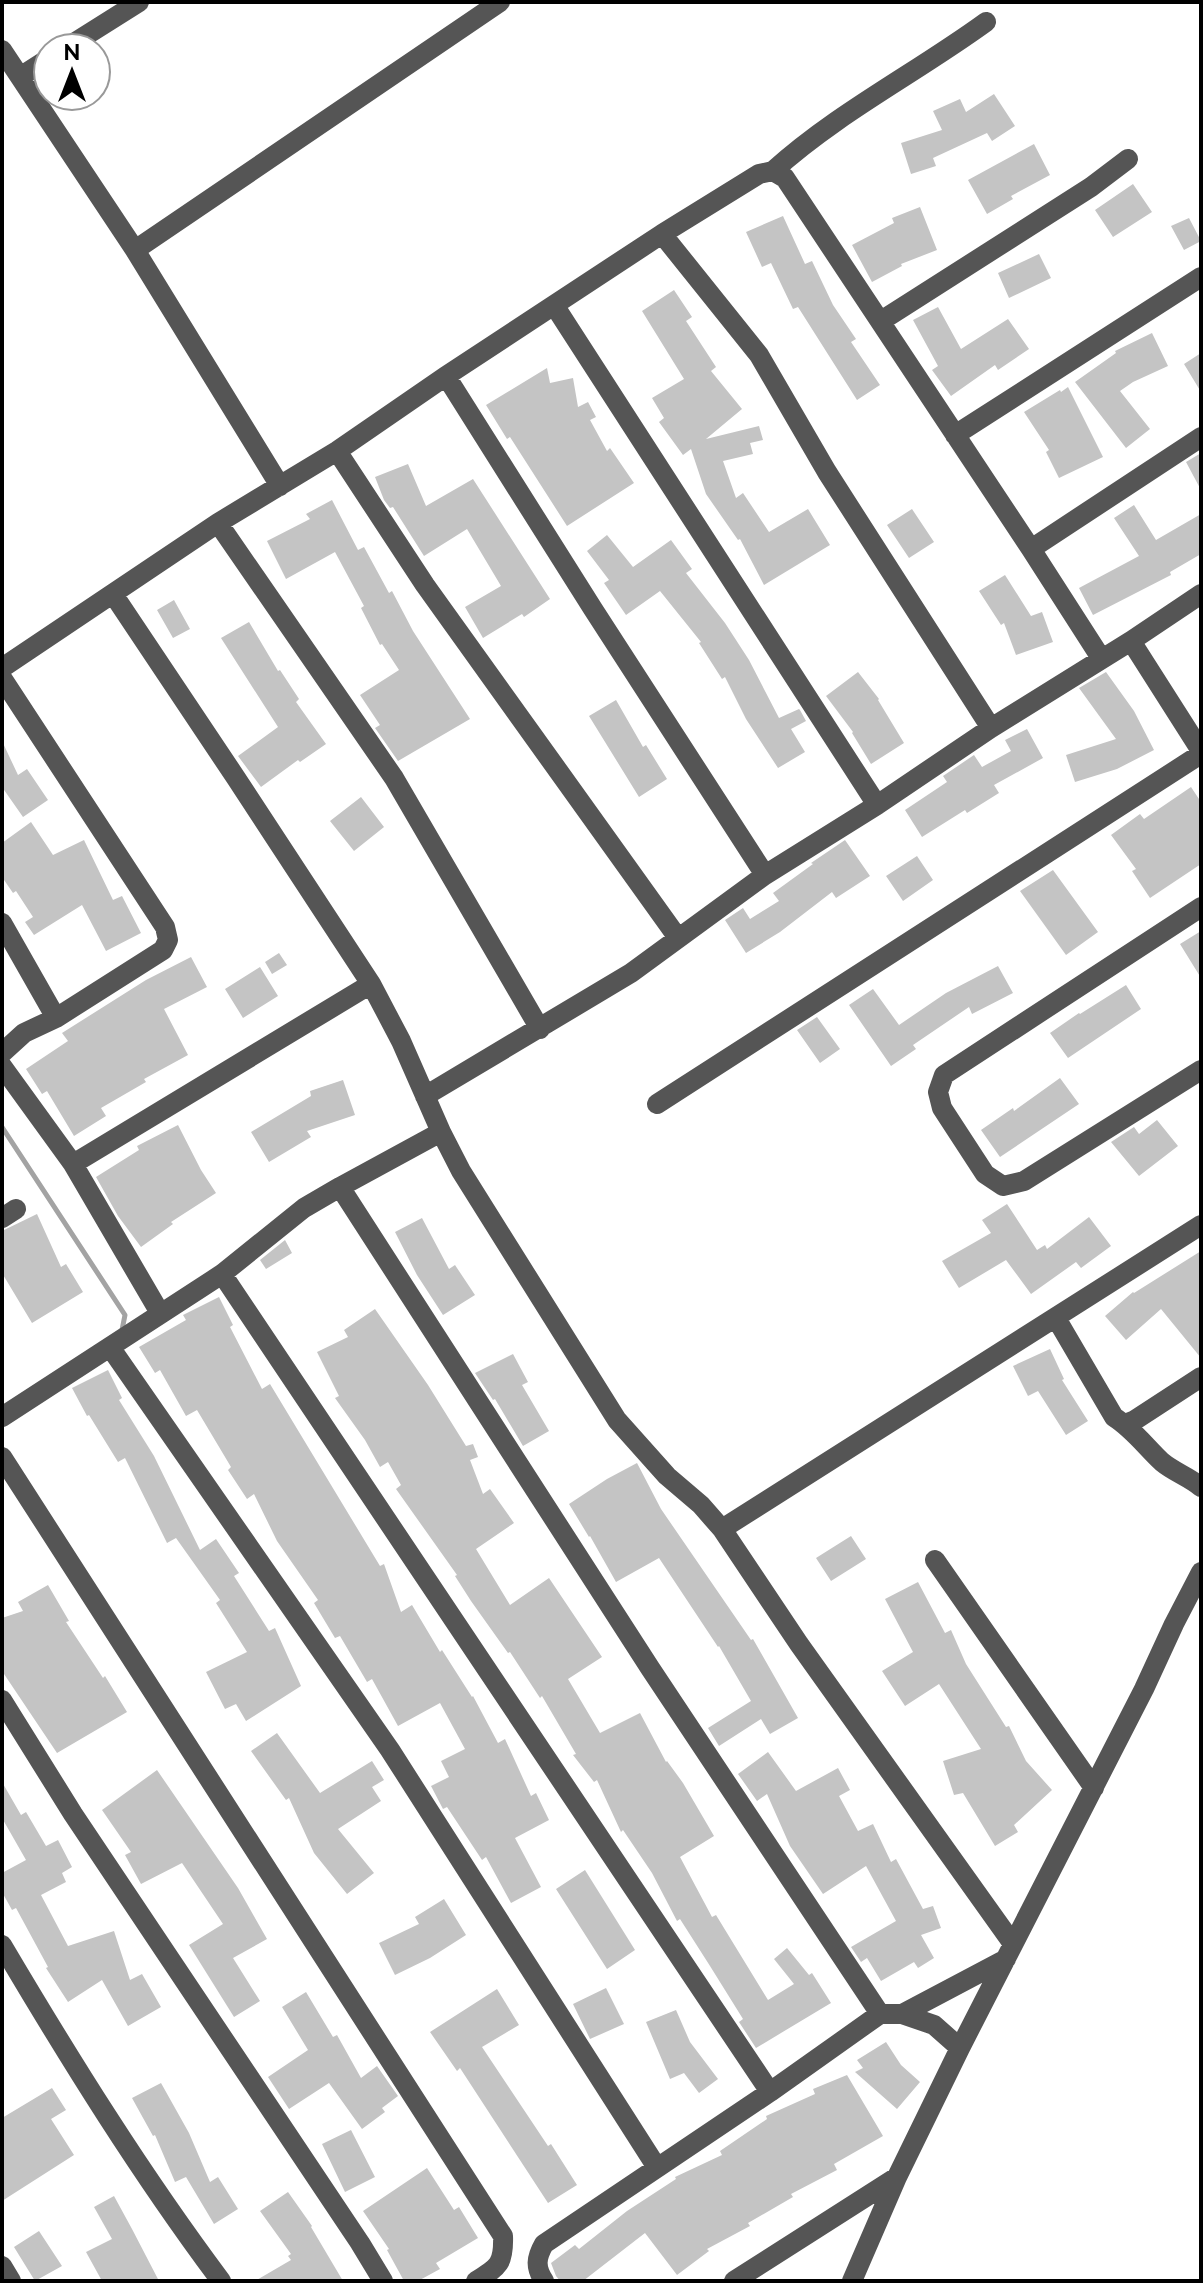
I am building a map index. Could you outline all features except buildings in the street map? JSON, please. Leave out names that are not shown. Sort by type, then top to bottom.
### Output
[{"type":"street","points":[[91,32],[139,2]]},
{"type":"street","points":[[135,250],[500,2]]},
{"type":"street","points":[[2,668],[218,523],[337,451],[662,234],[759,174],[773,171],[800,147],[986,22]]},
{"type":"street","points":[[2,50],[135,250],[280,486]]},
{"type":"street","points":[[20,77],[32,69]]},
{"type":"street","points":[[881,321],[1091,187],[1128,159]]},
{"type":"street","points":[[773,171],[785,178],[1101,658]]},
{"type":"street","points":[[662,234],[759,355],[827,472],[991,728]]},
{"type":"street","points":[[955,435],[1201,277]]},
{"type":"street","points":[[554,305],[877,805]]},
{"type":"street","points":[[446,376],[765,875]]},
{"type":"street","points":[[1031,549],[1201,437]]},
{"type":"street","points":[[337,451],[425,585],[678,938]]},
{"type":"street","points":[[218,523],[394,778],[540,1029]]},
{"type":"street","points":[[113,594],[371,984],[461,1171],[617,1420],[667,1476],[701,1505],[722,1529],[1009,1951]]},
{"type":"street","points":[[425,1096],[631,973],[765,875],[1201,594]]},
{"type":"street","points":[[657,1104],[1201,752],[1131,641]]},
{"type":"street","points":[[2,678],[165,927],[168,940],[163,950],[56,1018],[24,1033],[2,1053]]},
{"type":"street","points":[[1201,907],[944,1075],[938,1092],[942,1108],[985,1174],[1003,1186],[1024,1181],[1201,1070]]},
{"type":"street","points":[[2,923],[56,1018]]},
{"type":"street","points":[[73,1164],[371,984]]},
{"type":"street","points":[[2,1066],[73,1164],[160,1313]]},
{"type":"street","points":[[2,1417],[222,1274],[304,1208],[441,1132]]},
{"type":"street","points":[[340,1187],[642,1654],[880,2014]]},
{"type":"street","points":[[722,1529],[1201,1225]]},
{"type":"street","points":[[222,1274],[770,2092]]},
{"type":"street","points":[[1056,1318],[1114,1417],[1125,1424],[1165,1465],[1201,1487]]},
{"type":"street","points":[[110,1347],[390,1750],[656,2166]]},
{"type":"street","points":[[1125,1424],[1201,1377]]},
{"type":"street","points":[[2,1457],[503,2236],[503,2252],[497,2268],[476,2281]]},
{"type":"street","points":[[935,1560],[1094,1788]]},
{"type":"street","points":[[852,2281],[897,2177],[960,2048],[1201,1572]]},
{"type":"street","points":[[2,1700],[73,1814],[383,2281]]},
{"type":"street","points":[[2,1945],[177,2222],[221,2281]]},
{"type":"street","points":[[902,2014],[1009,1951]]},
{"type":"street","points":[[544,2281],[538,2271],[537,2256],[544,2244],[880,2014],[902,2014],[934,2025],[960,2048]]},
{"type":"street","points":[[734,2281],[897,2177]]},
{"type":"street","points":[[2,2266],[11,2281]]},
{"type":"waterway","points":[[2,1127],[125,1315],[122,1330]]}]
